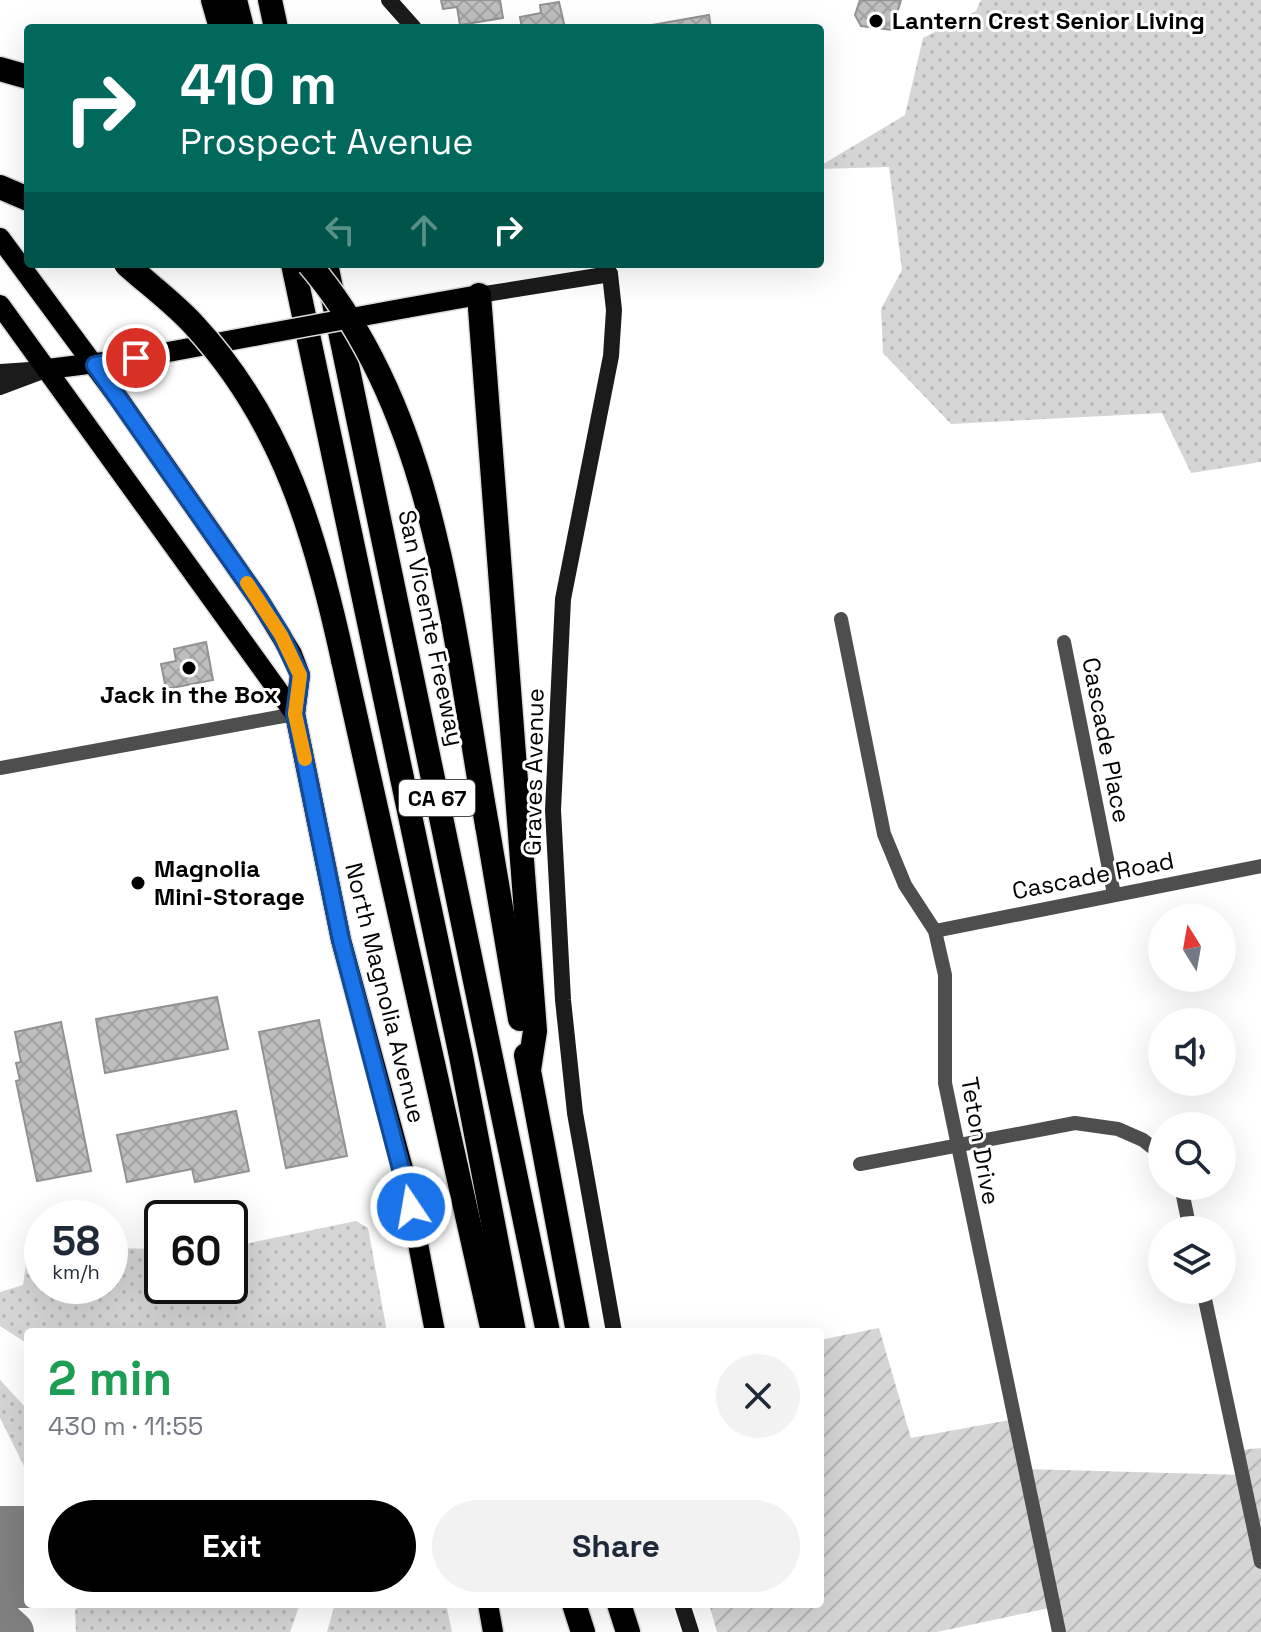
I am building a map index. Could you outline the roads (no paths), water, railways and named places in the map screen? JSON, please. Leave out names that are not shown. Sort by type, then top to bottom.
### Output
[{"type":"highway","points":[[213,0],[220,24]]},
{"type":"highway","points":[[235,0],[241,24]]},
{"type":"highway","points":[[270,0],[275,24]]},
{"type":"highway","points":[[0,69],[24,76]]},
{"type":"highway","points":[[0,187],[24,197]]},
{"type":"highway","points":[[130,268],[194,325],[242,387],[267,431],[312,532],[492,1328]]},
{"type":"highway","points":[[286,268],[318,377]]},
{"type":"highway","name":"CA 67","points":[[294,268],[461,1056],[513,1328]]},
{"type":"highway","points":[[312,268],[327,286],[391,396],[423,488],[443,570],[529,1070],[577,1328]]},
{"type":"highway","name":"San Vicente Freeway","points":[[327,268],[547,1328]]},
{"type":"highway","points":[[479,295],[535,1031],[529,1070]]},
{"type":"highway","points":[[577,1608],[585,1632]]},
{"type":"highway","points":[[621,1608],[631,1632]]},
{"type":"highway","points":[[629,1608],[631,1632]]},
{"type":"main road","points":[[389,0],[410,24]]},
{"type":"main road","name":"North Magnolia Avenue","points":[[0,238],[95,365],[281,635],[300,675],[295,714],[341,940],[405,1176],[434,1328]]},
{"type":"main road","points":[[0,372],[95,365],[607,269]]},
{"type":"main road","name":"Graves Avenue","points":[[607,269],[614,310],[611,356],[563,599],[553,810],[563,1000],[575,1113],[613,1328]]},
{"type":"main road","name":"North Magnolia Avenue","points":[[0,305],[295,714]]},
{"type":"main road","points":[[0,387],[48,369]]},
{"type":"main road","points":[[489,1608],[493,1632]]},
{"type":"main road","points":[[683,1608],[691,1632]]},
{"type":"street","name":"Teton Drive","points":[[841,619],[884,834],[905,885],[935,931],[945,975],[945,1083],[1059,1632]]},
{"type":"street","name":"Cascade Place","points":[[1064,642],[1114,894]]},
{"type":"street","points":[[0,768],[295,714]]},
{"type":"street","name":"Cascade Road","points":[[935,931],[1261,866]]},
{"type":"street","points":[[860,1164],[1075,1123],[1106,1126],[1131,1134],[1148,1146]]},
{"type":"street","points":[[1206,1304],[1261,1562]]},
{"type":"place","name":"Lantern Crest Senior Living","points":[[876,21]]},
{"type":"place","name":"Jack in the Box","points":[[189,668]]},
{"type":"place","name":"Magnolia Mini-Storage","points":[[138,883]]}]
